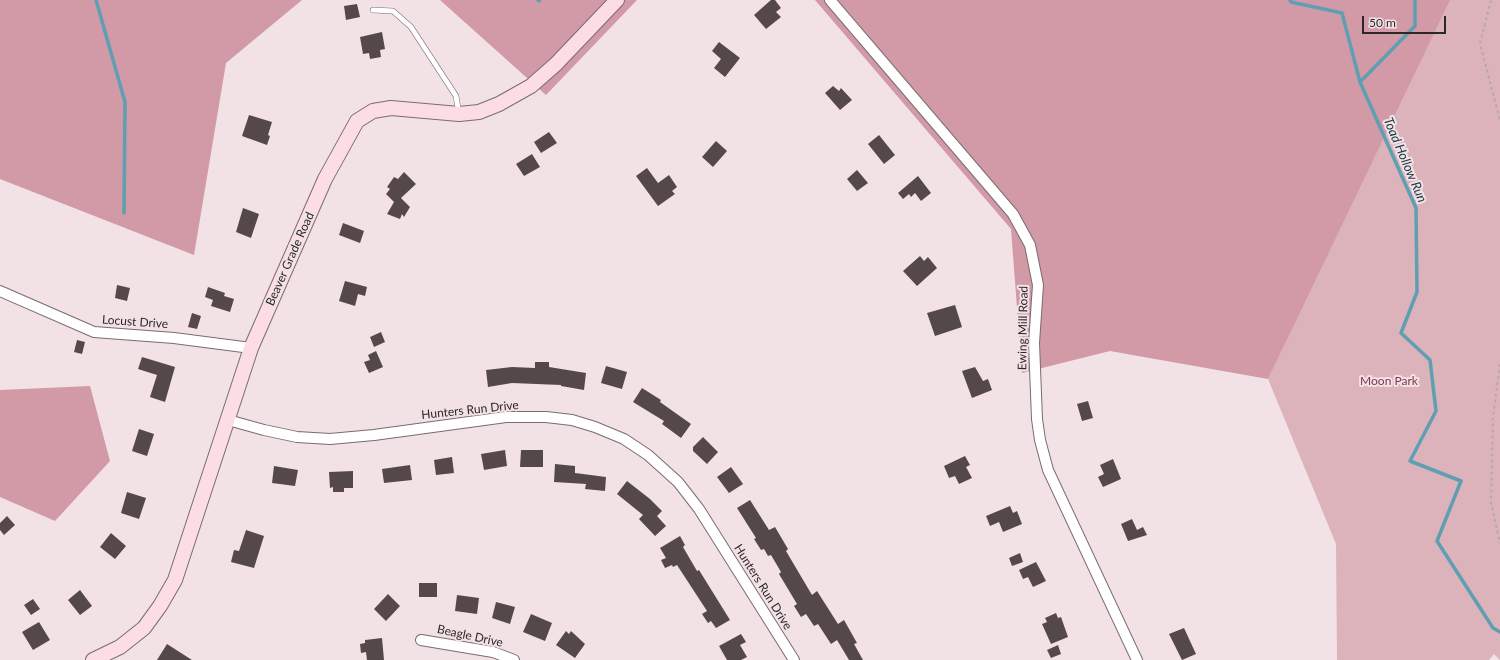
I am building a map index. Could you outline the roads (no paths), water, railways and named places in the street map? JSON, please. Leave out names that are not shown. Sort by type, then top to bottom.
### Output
[{"type":"main road","name":"Beaver Grade Road","points":[[93,660],[120,647],[144,628],[160,606],[175,580],[251,348],[325,179],[357,121],[373,111],[391,108],[459,114],[480,112],[499,104],[531,86],[556,64],[617,0]]},
{"type":"street","name":"Ewing Mill Road","points":[[830,0],[1013,214],[1030,245],[1038,285],[1034,342],[1037,419],[1040,440],[1048,470],[1056,489],[1137,660]]},
{"type":"street","name":"Locust Drive","points":[[0,291],[94,332],[174,338],[251,348]]},
{"type":"street","name":"Hunters Run Drive","points":[[228,420],[297,437],[330,439],[374,435],[506,417],[546,417],[572,420],[595,427],[624,439],[636,447],[678,482],[699,509],[794,660]]},
{"type":"street","name":"Beagle Drive","points":[[421,640],[493,652],[514,660]]},
{"type":"lane","points":[[373,10],[393,11],[411,27],[456,96],[459,114]]},
{"type":"waterway","points":[[96,0],[125,102],[124,213]]},
{"type":"waterway","points":[[1290,0],[1291,2],[1342,13],[1360,82]]},
{"type":"waterway","name":"Toad Hollow Run","points":[[1415,0],[1415,26],[1360,82],[1416,208],[1417,292],[1401,333],[1430,360],[1436,411],[1410,461],[1461,481],[1437,541],[1493,628],[1500,632]]},
{"type":"park label","name":"Moon Park","points":[[1389,381]]}]
